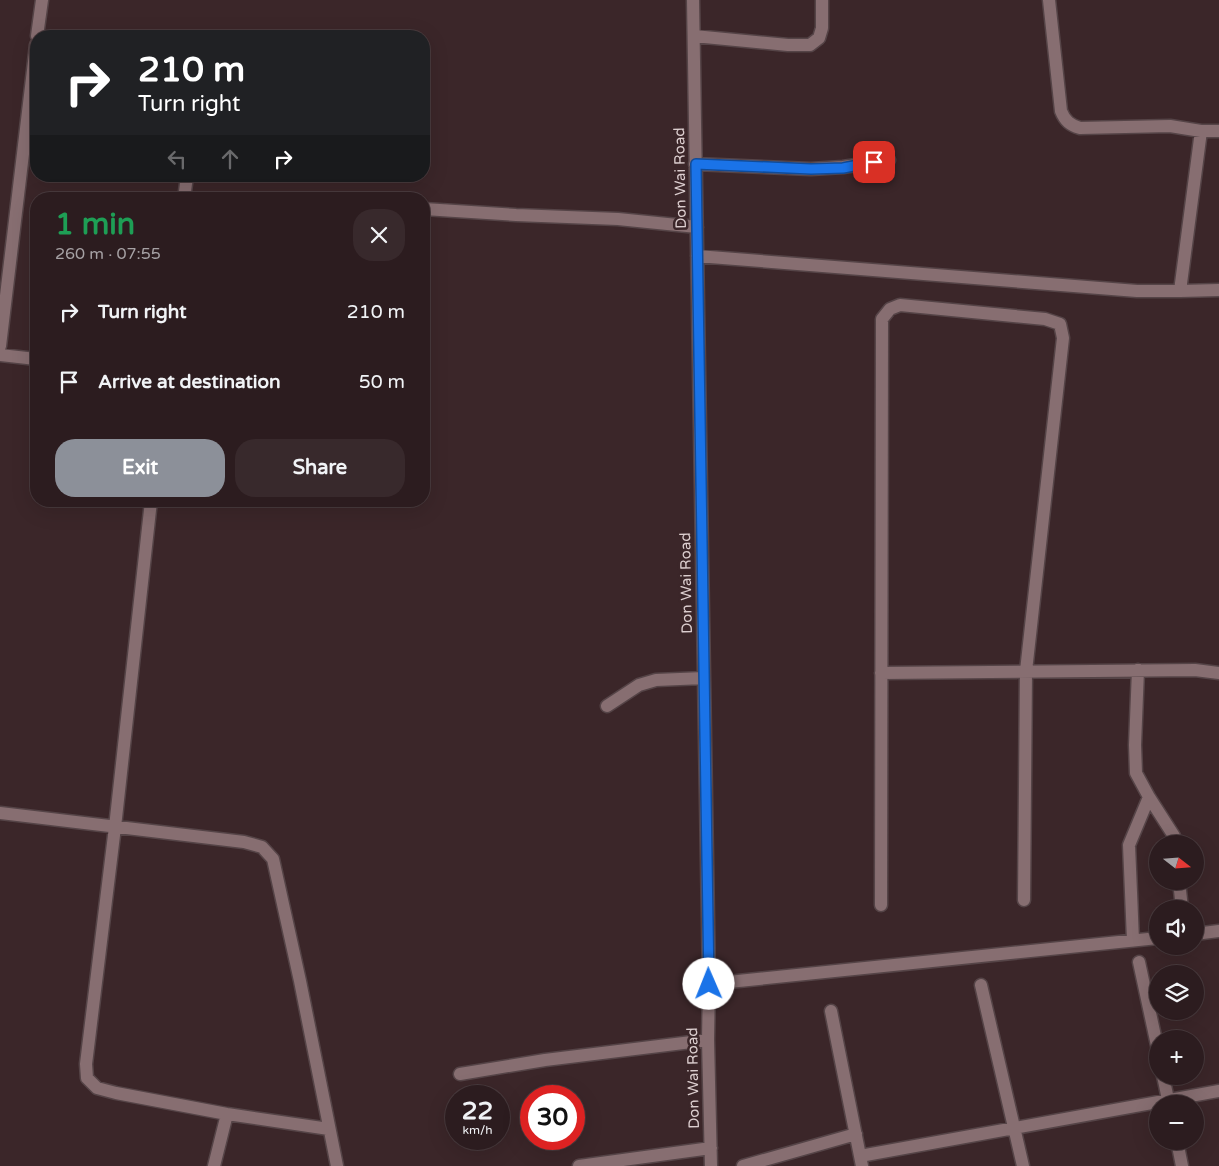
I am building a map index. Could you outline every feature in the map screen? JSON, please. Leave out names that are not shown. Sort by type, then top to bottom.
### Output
[{"type":"street","points":[[38,30],[42,0]]},
{"type":"street","name":"Don Wai Road","points":[[694,0],[711,1166]]},
{"type":"street","points":[[694,36],[788,45],[810,45],[819,38],[822,28],[822,0]]},
{"type":"street","points":[[1049,0],[1061,111],[1065,120],[1080,128],[1170,126],[1201,131],[1219,131]]},
{"type":"street","points":[[0,346],[30,95]]},
{"type":"street","points":[[1180,291],[1201,131]]},
{"type":"street","points":[[696,164],[811,169],[843,168],[889,160]]},
{"type":"street","points":[[430,209],[618,219],[696,227]]},
{"type":"street","points":[[697,256],[1137,291],[1219,290]]},
{"type":"street","points":[[880,905],[882,319],[890,308],[900,305],[1045,318],[1060,324],[1063,338],[1026,671],[1024,900]]},
{"type":"street","points":[[0,355],[30,358]]},
{"type":"street","points":[[150,507],[116,827],[86,1064],[86,1078],[98,1088],[116,1093],[227,1114],[329,1129]]},
{"type":"street","points":[[1138,670],[1135,745],[1136,773],[1148,797],[1173,835]]},
{"type":"street","points":[[881,673],[1138,670],[1195,670],[1219,673]]},
{"type":"street","points":[[607,706],[639,685],[656,680],[704,678]]},
{"type":"street","points":[[1133,940],[1128,845],[1148,797]]},
{"type":"street","points":[[0,813],[244,842],[262,847],[273,859],[300,981],[337,1166]]},
{"type":"street","points":[[1204,933],[1219,931]]},
{"type":"street","points":[[709,984],[1149,939]]},
{"type":"street","points":[[1139,962],[1154,1030]]},
{"type":"street","points":[[981,985],[1023,1166]]},
{"type":"street","points":[[831,1011],[861,1161],[1014,1128],[1149,1105]]},
{"type":"street","points":[[460,1074],[545,1060],[708,1040]]},
{"type":"street","points":[[1204,1095],[1219,1092]]},
{"type":"street","points":[[214,1166],[227,1114]]},
{"type":"street","points":[[743,1166],[856,1134]]},
{"type":"street","points":[[579,1166],[711,1148]]},
{"type":"street","points":[[1179,1150],[1182,1166]]},
{"type":"route","points":[[709,984],[696,164],[811,169],[843,168],[874,162]]}]
